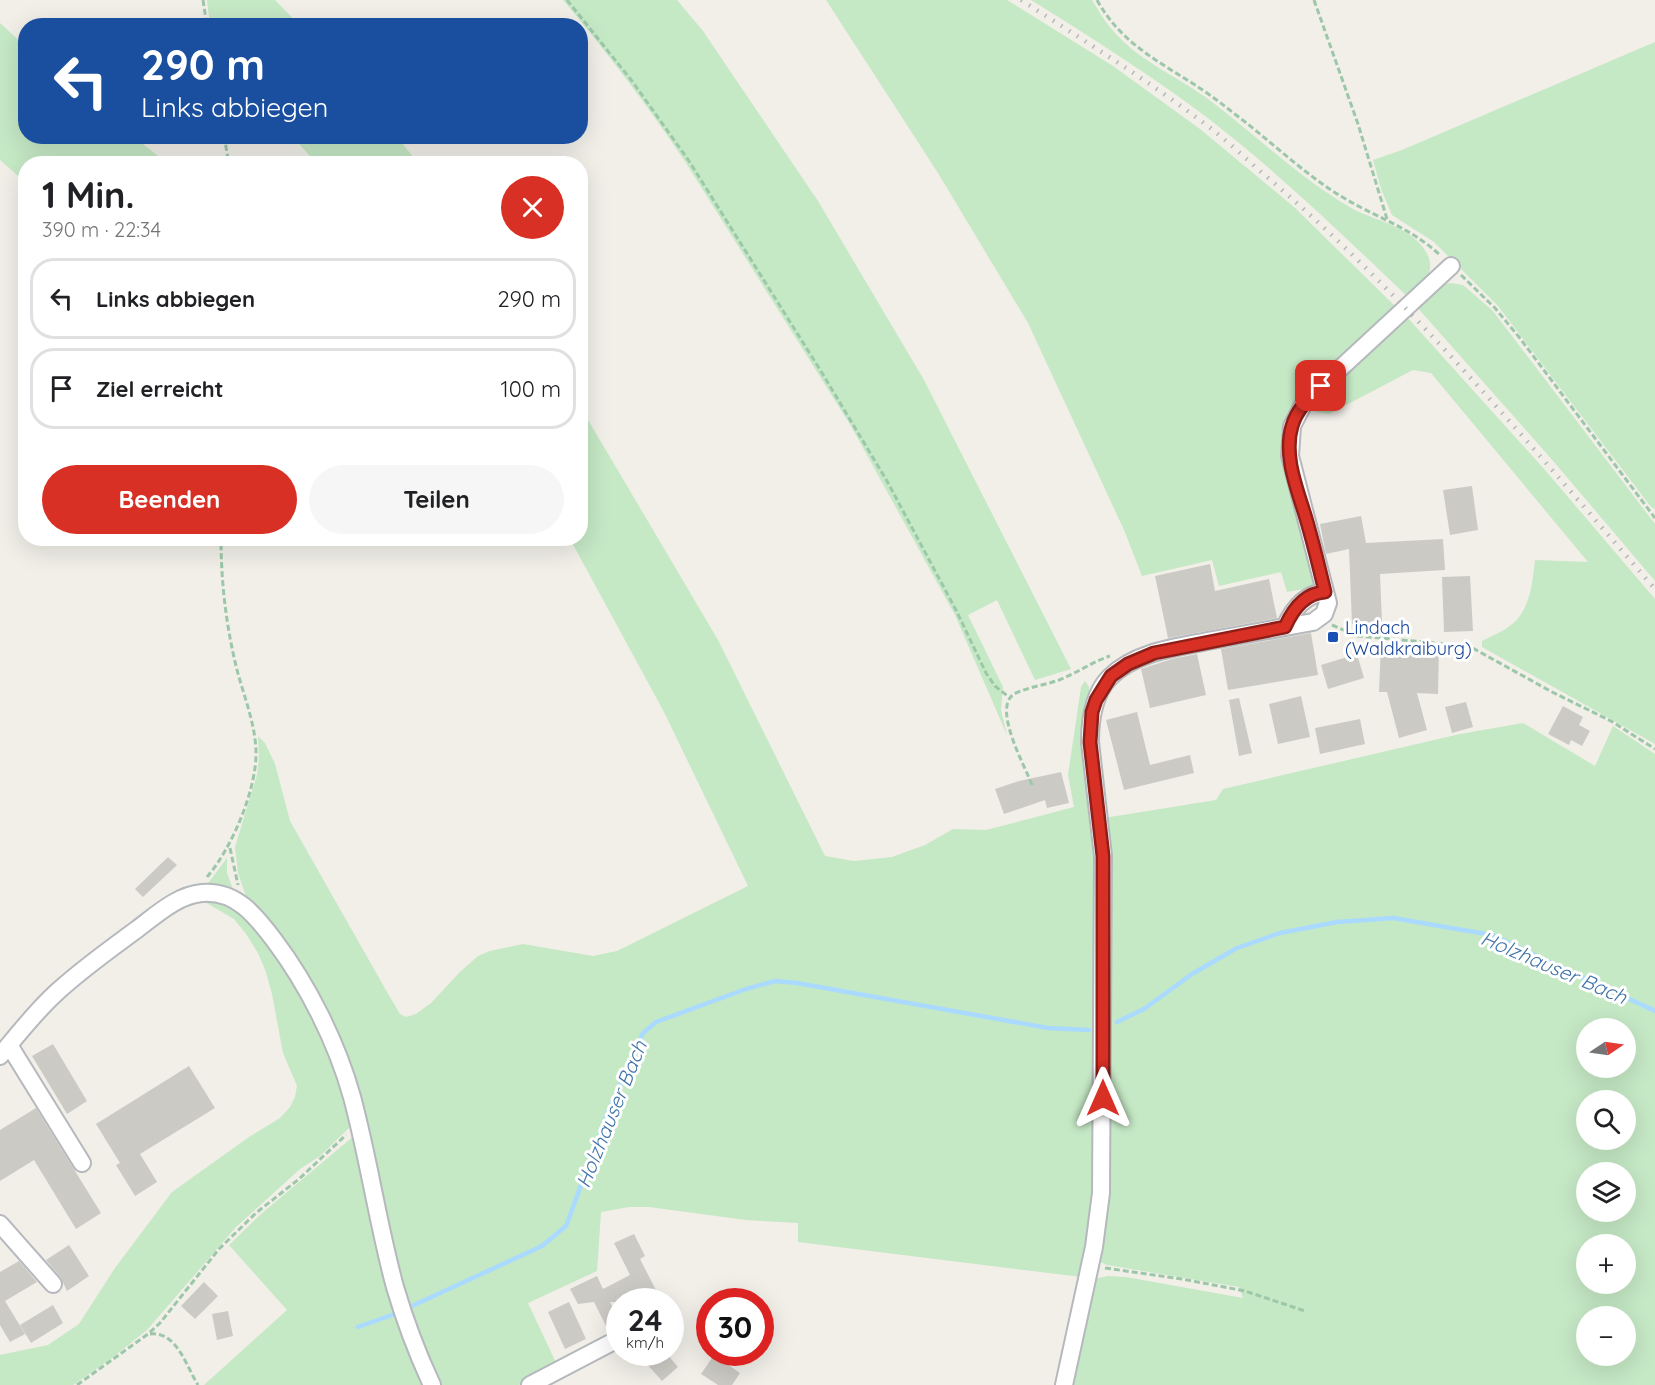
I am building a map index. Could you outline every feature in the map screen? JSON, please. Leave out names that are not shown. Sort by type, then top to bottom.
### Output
[{"type":"street","points":[[1064,1385],[1089,1266],[1101,1192],[1103,856],[1090,742],[1094,706],[1100,690],[1111,676],[1141,658],[1168,650],[1319,619],[1328,608],[1292,469],[1289,446],[1292,426],[1305,401],[1451,266]]},
{"type":"street","points":[[1285,627],[1292,611],[1303,601],[1318,592],[1325,592]]},
{"type":"street","points":[[82,1163],[5,1050],[35,1014],[74,977],[161,911],[201,893],[224,895],[248,908],[277,943],[297,974],[335,1047],[350,1090],[395,1287],[414,1343],[432,1385]]},
{"type":"street","points":[[0,1224],[53,1284]]},
{"type":"street","points":[[530,1385],[606,1345]]},
{"type":"path","points":[[203,0],[206,18]]},
{"type":"path","points":[[567,0],[581,18]]},
{"type":"path","points":[[1097,0],[1116,29],[1138,49],[1207,93],[1327,187],[1423,240],[1495,308],[1654,516]]},
{"type":"path","points":[[1314,0],[1358,123],[1387,219]]},
{"type":"path","points":[[588,26],[632,81],[689,161],[882,471],[952,603],[986,673],[995,686],[1010,698]]},
{"type":"path","points":[[190,896],[230,846],[253,780],[256,748],[225,611],[221,546]]},
{"type":"path","points":[[1319,619],[1358,636],[1469,646],[1611,721],[1655,749]]},
{"type":"path","points":[[1032,785],[1006,721],[1006,709],[1010,698],[1022,691],[1067,677],[1117,653]]},
{"type":"path","points":[[230,846],[239,891],[248,908]]},
{"type":"path","points":[[77,1385],[160,1323],[219,1249],[256,1213],[299,1179],[358,1124]]},
{"type":"path","points":[[1089,1266],[1182,1279],[1245,1291],[1305,1311]]},
{"type":"path","points":[[148,1334],[156,1334],[172,1340],[198,1385]]},
{"type":"green space","points":[[207,0],[275,0],[292,18],[209,18]]},
{"type":"green space","points":[[563,0],[677,0],[703,31],[818,201],[924,380],[1071,669],[1035,680],[997,600],[968,615],[1003,687],[1001,710],[1007,735],[955,615],[851,426],[686,163],[627,80],[588,30],[588,18],[578,18]]},
{"type":"green space","points":[[826,0],[1007,0],[1113,66],[1200,129],[1294,207],[1398,309],[1290,418],[1319,586],[1287,592],[1281,572],[1219,586],[1212,560],[1142,576],[1124,530],[1028,323],[938,173]]},
{"type":"green space","points":[[1031,0],[1092,0],[1112,30],[1126,44],[1200,93],[1298,172],[1353,209],[1412,236],[1420,243],[1429,259],[1427,278],[1409,298],[1286,183],[1209,119],[1144,72]]},
{"type":"green space","points":[[0,23],[18,40],[18,144],[143,144],[158,156],[18,156],[18,176],[0,160]]},
{"type":"green space","points":[[1655,42],[1655,509],[1651,507],[1498,306],[1434,242],[1392,215],[1381,189],[1373,160],[1402,150]]},
{"type":"green space","points":[[299,144],[403,144],[412,156],[310,156]]},
{"type":"green space","points":[[1450,283],[1463,285],[1493,311],[1655,524],[1655,581],[1554,462],[1416,306],[1439,286]]},
{"type":"green space","points":[[1406,316],[1545,470],[1655,599],[1655,744],[1482,647],[1482,641],[1508,627],[1518,619],[1523,611],[1533,578],[1535,560],[1588,562],[1431,373],[1413,370],[1329,414],[1316,412],[1309,405]]},
{"type":"green space","points":[[588,420],[718,640],[825,856],[854,861],[892,857],[925,845],[953,829],[986,830],[1074,807],[1068,775],[1081,687],[1085,681],[1089,687],[1096,837],[1093,1202],[1081,1277],[798,1242],[798,1223],[746,1220],[649,1207],[629,1207],[601,1212],[597,1271],[528,1303],[558,1367],[519,1385],[204,1385],[287,1310],[229,1245],[261,1214],[355,1135],[353,1124],[320,1156],[300,1169],[236,1227],[147,1330],[112,1358],[73,1385],[0,1385],[0,1355],[48,1345],[79,1324],[115,1268],[172,1192],[249,1137],[280,1118],[295,1097],[297,1086],[283,1053],[272,994],[258,953],[234,919],[203,901],[249,905],[238,873],[235,847],[257,775],[258,736],[265,743],[275,764],[290,821],[400,1014],[406,1017],[416,1014],[431,1003],[478,956],[490,951],[523,944],[593,956],[617,951],[748,886],[664,712],[574,546],[588,546]]},
{"type":"green space","points":[[1523,723],[1595,766],[1613,726],[1655,754],[1655,1385],[1070,1385],[1094,1279],[1108,1276],[1126,1277],[1243,1298],[1239,1287],[1107,1265],[1100,1262],[1098,1249],[1104,818],[1216,800],[1223,789],[1460,734]]},
{"type":"green space","points":[[227,858],[227,873],[235,895],[206,886]]},
{"type":"building","points":[[1472,486],[1478,530],[1450,535],[1443,490]]},
{"type":"building","points":[[1361,516],[1366,543],[1443,539],[1445,570],[1380,574],[1382,623],[1352,624],[1349,549],[1326,554],[1320,524]]},
{"type":"building","points":[[1210,564],[1215,591],[1269,579],[1277,618],[1168,638],[1155,576]]},
{"type":"building","points":[[1470,576],[1473,631],[1444,632],[1442,577]]},
{"type":"building","points":[[1311,633],[1318,675],[1228,690],[1221,649]]},
{"type":"building","points":[[1381,643],[1439,646],[1438,694],[1417,693],[1427,730],[1399,738],[1387,692],[1379,692]]},
{"type":"building","points":[[1197,654],[1206,695],[1150,708],[1141,669]]},
{"type":"building","points":[[1357,654],[1364,678],[1328,689],[1321,665]]},
{"type":"building","points":[[1301,696],[1310,737],[1278,744],[1269,704]]},
{"type":"building","points":[[1239,698],[1252,753],[1239,756],[1229,700]]},
{"type":"building","points":[[1466,702],[1473,727],[1452,733],[1445,707]]},
{"type":"building","points":[[1563,706],[1583,717],[1579,725],[1590,731],[1582,746],[1571,740],[1569,745],[1548,734]]},
{"type":"building","points":[[1137,712],[1150,765],[1190,755],[1194,773],[1124,790],[1106,720]]},
{"type":"building","points":[[1360,719],[1365,744],[1320,754],[1315,728]]},
{"type":"building","points":[[1061,772],[1069,803],[1047,808],[1045,800],[1004,814],[995,789]]},
{"type":"building","points":[[168,857],[177,865],[143,897],[135,889]]},
{"type":"building","points":[[53,1044],[87,1101],[67,1114],[32,1056]]},
{"type":"building","points":[[189,1066],[215,1108],[140,1154],[157,1182],[135,1196],[116,1165],[120,1163],[96,1124]]},
{"type":"building","points":[[36,1108],[101,1213],[76,1229],[34,1160],[0,1181],[0,1130]]},
{"type":"building","points":[[634,1234],[645,1256],[640,1259],[655,1288],[606,1288],[606,1326],[594,1302],[578,1304],[570,1289],[597,1276],[603,1289],[630,1275],[614,1243]]},
{"type":"building","points":[[69,1245],[89,1276],[67,1291],[61,1278],[46,1260]]},
{"type":"building","points":[[19,1261],[37,1282],[5,1301],[25,1334],[10,1342],[0,1325],[0,1272]]},
{"type":"building","points":[[204,1282],[218,1296],[195,1319],[181,1306]]},
{"type":"building","points":[[569,1302],[586,1339],[565,1349],[548,1312]]},
{"type":"building","points":[[53,1305],[63,1323],[31,1343],[20,1325]]},
{"type":"building","points":[[228,1311],[233,1336],[217,1340],[212,1314]]},
{"type":"building","points":[[649,1366],[677,1366],[678,1367],[662,1381]]},
{"type":"building","points":[[706,1366],[730,1366],[740,1373],[732,1385],[718,1385],[701,1374]]},
{"type":"waterway","name":"Holzhauser Bach","points":[[1117,1022],[1144,1009],[1192,974],[1237,948],[1280,933],[1337,922],[1393,918],[1492,935],[1655,1011]]},
{"type":"waterway","name":"Holzhauser Bach","points":[[412,1306],[542,1246],[566,1226],[606,1117],[643,1033],[656,1022],[746,989],[775,981],[1048,1028],[1089,1030]]},
{"type":"waterway","name":"Holzhauser Bach","points":[[358,1327],[392,1315]]},
{"type":"railway","points":[[1021,0],[1183,107],[1233,147],[1314,219],[1366,268],[1465,372],[1655,589]]},
{"type":"place","name":"Lindach (Waldkraiburg)","points":[[1333,637]]},
{"type":"route","points":[[1103,1098],[1103,856],[1090,742],[1092,712],[1105,682],[1128,664],[1154,653],[1285,627],[1292,611],[1303,601],[1318,592],[1325,592],[1292,469],[1289,446],[1292,426],[1299,410],[1321,386]]}]
